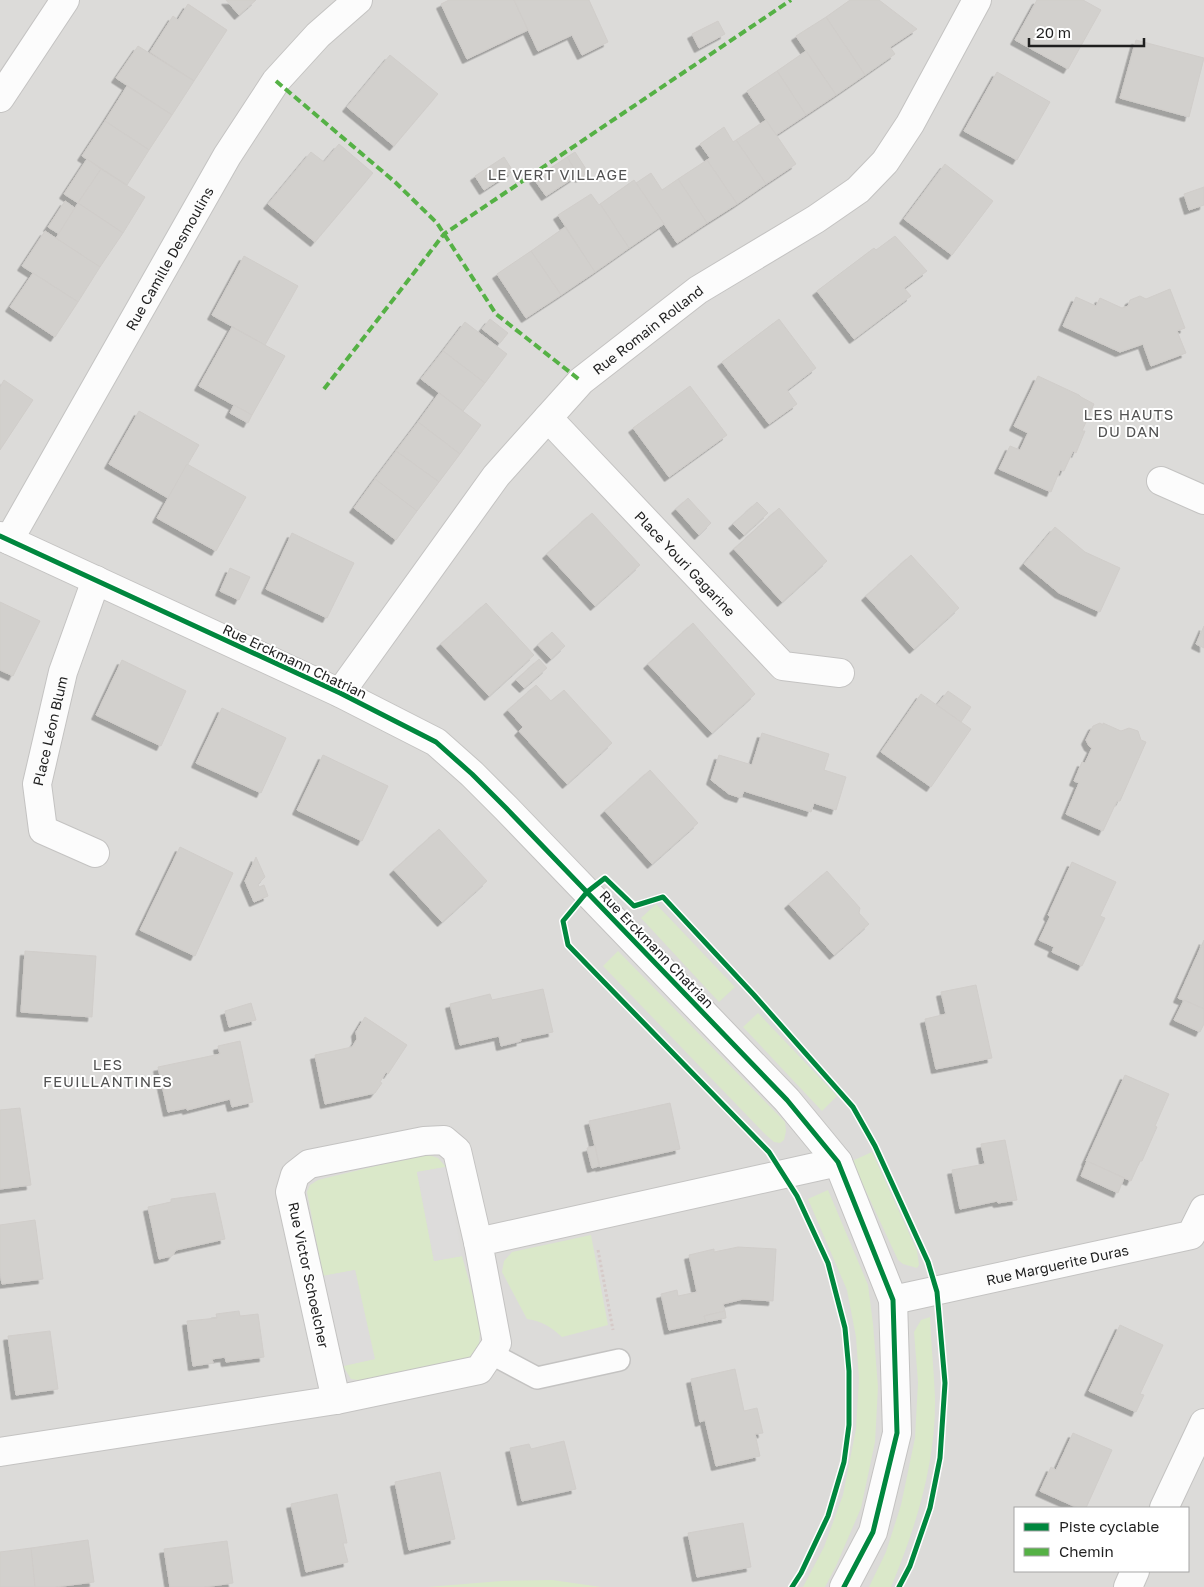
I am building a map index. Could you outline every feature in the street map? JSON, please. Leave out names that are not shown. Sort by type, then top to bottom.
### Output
[{"type":"street","points":[[0,98],[65,0]]},
{"type":"street","name":"Rue Camille Desmoulins","points":[[4,538],[227,156],[276,81],[318,35],[358,0]]},
{"type":"street","name":"Rue Romain Rolland","points":[[340,693],[496,476],[581,381],[698,290],[816,219],[858,190],[885,162],[910,124],[977,0]]},
{"type":"street","name":"Place Youri Gagarine","points":[[548,418],[783,666],[840,673]]},
{"type":"street","points":[[1161,481],[1204,500]]},
{"type":"street","name":"Rue Erckmann Chatrian","points":[[4,538],[340,693],[436,742],[472,774],[787,1100],[838,1162],[893,1300],[897,1433],[873,1532],[844,1587]]},
{"type":"street","name":"Place Léon Blum","points":[[95,853],[43,830],[37,784],[63,672],[96,580]]},
{"type":"street","name":"Rue Victor Schoelcher","points":[[336,1400],[290,1192],[295,1175],[309,1164],[424,1141],[444,1140],[456,1151],[478,1242],[497,1343],[490,1353]]},
{"type":"street","points":[[478,1242],[838,1162]]},
{"type":"street","name":"Rue Marguerite Duras","points":[[893,1300],[1198,1239],[1204,1209]]},
{"type":"street","points":[[0,1452],[336,1400],[478,1370],[490,1353]]},
{"type":"street","points":[[1164,1507],[1204,1422]]},
{"type":"street","points":[[1128,1587],[1135,1572]]},
{"type":"lane","points":[[490,1353],[537,1378],[619,1360]]},
{"type":"path","points":[[592,1218],[619,1360]]},
{"type":"shaded area","points":[[0,0],[1204,0],[1204,1587],[0,1587]]},
{"type":"shaded area","points":[[446,1167],[462,1256],[434,1261],[417,1172]]},
{"type":"shaded area","points":[[355,1270],[375,1359],[343,1366],[323,1276]]},
{"type":"green space","points":[[656,904],[735,987],[719,1002],[641,918]]},
{"type":"green space","points":[[618,951],[785,1122],[784,1140],[780,1143],[774,1142],[765,1134],[603,966]]},
{"type":"green space","points":[[758,1013],[837,1096],[822,1111],[743,1027]]},
{"type":"green space","points":[[872,1152],[917,1251],[919,1265],[917,1268],[903,1264],[898,1260],[852,1161]]},
{"type":"green space","points":[[425,1154],[438,1158],[446,1167],[417,1172],[434,1261],[462,1256],[480,1329],[479,1348],[467,1361],[371,1382],[351,1379],[343,1366],[374,1359],[355,1270],[323,1276],[307,1192],[310,1185],[318,1180]]},
{"type":"green space","points":[[828,1190],[868,1285],[878,1387],[875,1442],[861,1508],[836,1566],[825,1587],[803,1587],[824,1547],[843,1495],[856,1429],[859,1379],[856,1337],[847,1290],[808,1199]]},
{"type":"green space","points":[[591,1235],[608,1325],[562,1337],[546,1325],[527,1319],[502,1272],[504,1261],[512,1252]]},
{"type":"green space","points":[[930,1317],[935,1398],[932,1447],[923,1494],[909,1541],[891,1587],[869,1587],[886,1552],[901,1505],[915,1438],[918,1382],[914,1332],[921,1320]]},
{"type":"green space","points":[[552,1580],[601,1587],[428,1587],[501,1581]]},
{"type":"building","points":[[226,0],[256,0],[239,15]]},
{"type":"building","points":[[449,0],[514,0],[528,30],[467,59],[441,4]]},
{"type":"building","points":[[514,0],[589,0],[608,42],[582,55],[572,35],[538,51]]},
{"type":"building","points":[[850,0],[879,0],[917,29],[890,47],[895,54],[865,75],[826,17]]},
{"type":"building","points":[[1037,0],[1083,0],[1101,10],[1068,69],[1015,40]]},
{"type":"building","points":[[188,4],[227,30],[194,81],[150,52],[173,16],[178,20]]},
{"type":"building","points":[[826,17],[865,75],[836,95],[796,36]]},
{"type":"building","points":[[718,21],[725,34],[699,48],[692,34]]},
{"type":"building","points":[[1136,40],[1204,58],[1189,117],[1120,98]]},
{"type":"building","points":[[138,46],[194,81],[172,115],[116,78]]},
{"type":"building","points":[[806,51],[836,95],[806,115],[777,71]]},
{"type":"building","points":[[390,55],[438,94],[394,146],[347,107]]},
{"type":"building","points":[[777,71],[806,115],[776,135],[747,91]]},
{"type":"building","points":[[997,72],[1050,102],[1017,160],[964,131]]},
{"type":"building","points":[[127,86],[172,115],[149,150],[105,121]]},
{"type":"building","points":[[766,120],[796,164],[766,184],[736,140]]},
{"type":"building","points":[[105,121],[149,150],[127,185],[82,156]]},
{"type":"building","points":[[724,127],[733,142],[736,140],[766,184],[737,204],[707,160],[710,158],[700,144]]},
{"type":"building","points":[[339,144],[373,173],[315,242],[268,204],[311,152],[324,162]]},
{"type":"building","points":[[575,152],[588,172],[580,178],[567,157]]},
{"type":"building","points":[[504,157],[513,171],[484,190],[475,176]]},
{"type":"building","points":[[567,157],[578,175],[546,196],[534,179]]},
{"type":"building","points":[[87,159],[101,169],[78,203],[64,194]]},
{"type":"building","points":[[707,160],[737,204],[707,223],[678,179]]},
{"type":"building","points":[[945,164],[993,201],[952,255],[904,219]]},
{"type":"building","points":[[101,169],[145,197],[123,233],[78,203]]},
{"type":"building","points":[[651,173],[662,190],[678,179],[707,223],[677,243],[636,183]]},
{"type":"building","points":[[634,180],[664,224],[629,248],[600,204]]},
{"type":"building","points":[[1204,187],[1204,205],[1189,210],[1184,194]]},
{"type":"building","points":[[591,194],[600,204],[629,248],[595,272],[558,215]]},
{"type":"building","points":[[65,201],[75,208],[59,234],[48,227]]},
{"type":"building","points":[[78,203],[123,233],[100,267],[56,238]]},
{"type":"building","points":[[565,227],[595,272],[561,295],[531,251]]},
{"type":"building","points":[[45,231],[100,267],[78,302],[22,266]]},
{"type":"building","points":[[895,236],[927,271],[904,288],[911,296],[854,339],[817,291],[874,248],[876,250]]},
{"type":"building","points":[[531,251],[561,295],[526,318],[497,274]]},
{"type":"building","points":[[244,256],[298,286],[265,345],[212,315]]},
{"type":"building","points":[[33,273],[78,302],[55,337],[10,307]]},
{"type":"building","points":[[1170,289],[1185,328],[1177,331],[1186,353],[1151,366],[1143,344],[1120,352],[1063,326],[1076,297],[1096,306],[1100,298],[1122,308],[1128,306],[1130,300],[1140,296],[1146,299]]},
{"type":"building","points":[[490,319],[508,333],[500,343],[482,329]]},
{"type":"building","points":[[779,319],[816,368],[787,390],[797,404],[769,424],[722,362]]},
{"type":"building","points":[[465,322],[507,354],[485,383],[443,351]]},
{"type":"building","points":[[232,327],[285,356],[252,415],[199,386]]},
{"type":"building","points":[[443,351],[485,383],[463,411],[421,379]]},
{"type":"building","points":[[1038,376],[1094,404],[1082,431],[1085,431],[1076,453],[1073,451],[1064,471],[1060,470],[1051,492],[999,469],[1010,446],[1020,450],[1028,433],[1014,426]]},
{"type":"building","points":[[4,380],[33,400],[0,450],[0,387]]},
{"type":"building","points":[[690,386],[727,435],[669,477],[633,428]]},
{"type":"building","points":[[439,393],[481,425],[460,454],[418,422]]},
{"type":"building","points":[[234,405],[252,415],[248,423],[230,413]]},
{"type":"building","points":[[139,411],[199,445],[168,498],[109,464]]},
{"type":"building","points":[[418,422],[460,454],[439,482],[396,451]]},
{"type":"building","points":[[396,451],[439,482],[417,511],[375,479]]},
{"type":"building","points":[[187,464],[246,497],[216,551],[157,518]]},
{"type":"building","points":[[375,479],[417,511],[396,540],[354,508]]},
{"type":"building","points":[[688,498],[711,523],[699,535],[676,509]]},
{"type":"building","points":[[757,502],[768,513],[744,535],[733,524]]},
{"type":"building","points":[[779,508],[827,561],[782,602],[734,549]]},
{"type":"building","points":[[592,513],[640,565],[595,606],[547,554]]},
{"type":"building","points":[[1055,527],[1085,552],[1120,568],[1100,612],[1059,593],[1024,564]]},
{"type":"building","points":[[292,533],[354,563],[327,618],[266,589]]},
{"type":"building","points":[[911,555],[959,608],[914,649],[866,596]]},
{"type":"building","points":[[230,568],[250,577],[239,600],[220,591]]},
{"type":"building","points":[[0,602],[40,621],[13,676],[0,670]]},
{"type":"building","points":[[486,603],[534,655],[489,696],[441,644]]},
{"type":"building","points":[[693,623],[755,694],[712,733],[648,664]]},
{"type":"building","points":[[1204,626],[1204,648],[1196,644]]},
{"type":"building","points":[[552,632],[565,646],[551,659],[538,645]]},
{"type":"building","points":[[539,659],[547,668],[524,688],[516,680]]},
{"type":"building","points":[[122,660],[186,691],[161,746],[96,715]]},
{"type":"building","points":[[536,685],[551,701],[564,690],[612,743],[567,784],[519,731],[523,727],[508,710]]},
{"type":"building","points":[[948,691],[971,707],[961,722],[937,705]]},
{"type":"building","points":[[921,694],[971,729],[931,787],[881,752]]},
{"type":"building","points":[[222,708],[286,738],[261,793],[196,763]]},
{"type":"building","points":[[1100,723],[1121,731],[1129,728],[1138,731],[1141,740],[1146,742],[1120,801],[1117,801],[1103,831],[1066,814],[1079,783],[1074,781],[1082,762],[1085,763],[1092,748],[1086,740],[1093,726]]},
{"type":"building","points":[[762,733],[829,754],[824,770],[846,777],[836,810],[814,803],[811,812],[744,791],[741,798],[729,794],[711,780],[719,755],[752,765]]},
{"type":"building","points":[[323,755],[388,786],[362,841],[297,810]]},
{"type":"building","points":[[650,770],[698,823],[652,864],[605,811]]},
{"type":"building","points":[[439,829],[487,881],[442,922],[394,870]]},
{"type":"building","points":[[180,847],[233,873],[195,956],[140,930]]},
{"type":"building","points":[[256,857],[265,877],[258,884],[259,887],[264,885],[268,896],[254,902],[245,881]]},
{"type":"building","points":[[1072,862],[1116,882],[1100,916],[1105,918],[1082,966],[1052,952],[1054,947],[1039,940]]},
{"type":"building","points":[[827,871],[860,908],[859,913],[869,924],[834,955],[789,904]]},
{"type":"building","points":[[1204,940],[1204,1009],[1178,998]]},
{"type":"building","points":[[25,951],[96,956],[92,1017],[21,1012]]},
{"type":"building","points":[[976,985],[992,1058],[936,1069],[925,1019],[946,1014],[941,992]]},
{"type":"building","points":[[543,989],[553,1032],[520,1039],[521,1041],[501,1046],[499,1036],[460,1045],[450,1004],[490,994],[492,1000]]},
{"type":"building","points":[[1184,1000],[1204,1009],[1204,1024],[1200,1032],[1174,1020]]},
{"type":"building","points":[[251,1003],[256,1020],[229,1027],[225,1011]]},
{"type":"building","points":[[365,1017],[407,1045],[388,1074],[386,1072],[380,1082],[382,1083],[375,1093],[325,1104],[315,1055],[352,1047],[357,1039],[356,1032]]},
{"type":"building","points":[[240,1041],[253,1102],[232,1107],[230,1099],[187,1110],[187,1108],[168,1112],[158,1067],[220,1054],[218,1046]]},
{"type":"building","points":[[1125,1075],[1169,1094],[1155,1126],[1157,1127],[1131,1181],[1086,1161]]},
{"type":"building","points":[[670,1103],[680,1149],[600,1167],[589,1121]]},
{"type":"building","points":[[20,1108],[31,1185],[0,1189],[0,1110]]},
{"type":"building","points":[[1005,1140],[1017,1200],[998,1203],[997,1201],[960,1209],[952,1170],[985,1164],[981,1144]]},
{"type":"building","points":[[595,1146],[599,1166],[592,1168],[587,1148]]},
{"type":"building","points":[[1087,1161],[1124,1178],[1118,1193],[1081,1176]]},
{"type":"building","points":[[215,1193],[225,1239],[176,1250],[172,1256],[159,1259],[148,1207],[171,1202],[171,1199]]},
{"type":"building","points":[[35,1220],[43,1279],[2,1284],[0,1273],[0,1225]]},
{"type":"building","points":[[738,1247],[776,1249],[773,1301],[743,1299],[723,1304],[725,1311],[704,1316],[706,1322],[669,1330],[661,1294],[677,1290],[678,1296],[697,1292],[689,1255],[714,1249],[714,1252]]},
{"type":"building","points":[[239,1311],[240,1316],[258,1314],[264,1357],[226,1362],[225,1357],[212,1359],[213,1363],[193,1366],[187,1321],[217,1318],[216,1314]]},
{"type":"building","points":[[725,1311],[726,1318],[706,1322],[704,1316]]},
{"type":"building","points":[[1120,1325],[1163,1345],[1140,1394],[1144,1395],[1136,1412],[1089,1391]]},
{"type":"building","points":[[50,1331],[58,1389],[16,1395],[8,1336]]},
{"type":"building","points":[[735,1369],[744,1411],[757,1408],[763,1433],[755,1434],[760,1456],[716,1466],[705,1420],[700,1422],[691,1379]]},
{"type":"building","points":[[1073,1433],[1112,1450],[1086,1507],[1076,1507],[1040,1491],[1051,1467],[1056,1470]]},
{"type":"building","points":[[564,1441],[576,1489],[522,1501],[510,1448],[529,1444],[531,1449]]},
{"type":"building","points":[[440,1472],[455,1539],[409,1550],[395,1482]]},
{"type":"building","points":[[337,1494],[347,1543],[343,1543],[348,1562],[306,1572],[291,1504]]},
{"type":"building","points":[[743,1523],[751,1567],[697,1577],[688,1533]]},
{"type":"building","points":[[88,1540],[94,1582],[55,1587],[35,1587],[31,1548]]},
{"type":"building","points":[[227,1541],[233,1583],[204,1587],[170,1587],[164,1549]]},
{"type":"building","points":[[31,1548],[35,1587],[0,1587],[0,1552]]},
{"type":"marked path","points":[[324,389],[444,234],[791,0]]},
{"type":"marked path","points":[[276,81],[395,182],[437,223],[496,314],[581,381]]},
{"type":"cycle path","points":[[0,536],[340,693],[436,742],[506,808],[787,1100],[838,1162],[893,1300],[897,1433],[873,1532],[844,1587]]},
{"type":"cycle path","points":[[792,1587],[801,1573],[828,1516],[844,1462],[849,1425],[849,1371],[845,1328],[828,1263],[797,1196],[769,1152],[568,945],[563,921],[587,892],[605,878],[634,906],[663,897],[754,995],[853,1107],[875,1146],[928,1262],[937,1292],[945,1383],[940,1458],[930,1508],[910,1566],[899,1587]]},
{"type":"district","name":"LE VERT VILLAGE","points":[[558,174]]},
{"type":"district","name":"LES HAUTS DU DAN","points":[[1129,422]]},
{"type":"district","name":"LES FEUILLANTINES","points":[[108,1072]]}]
